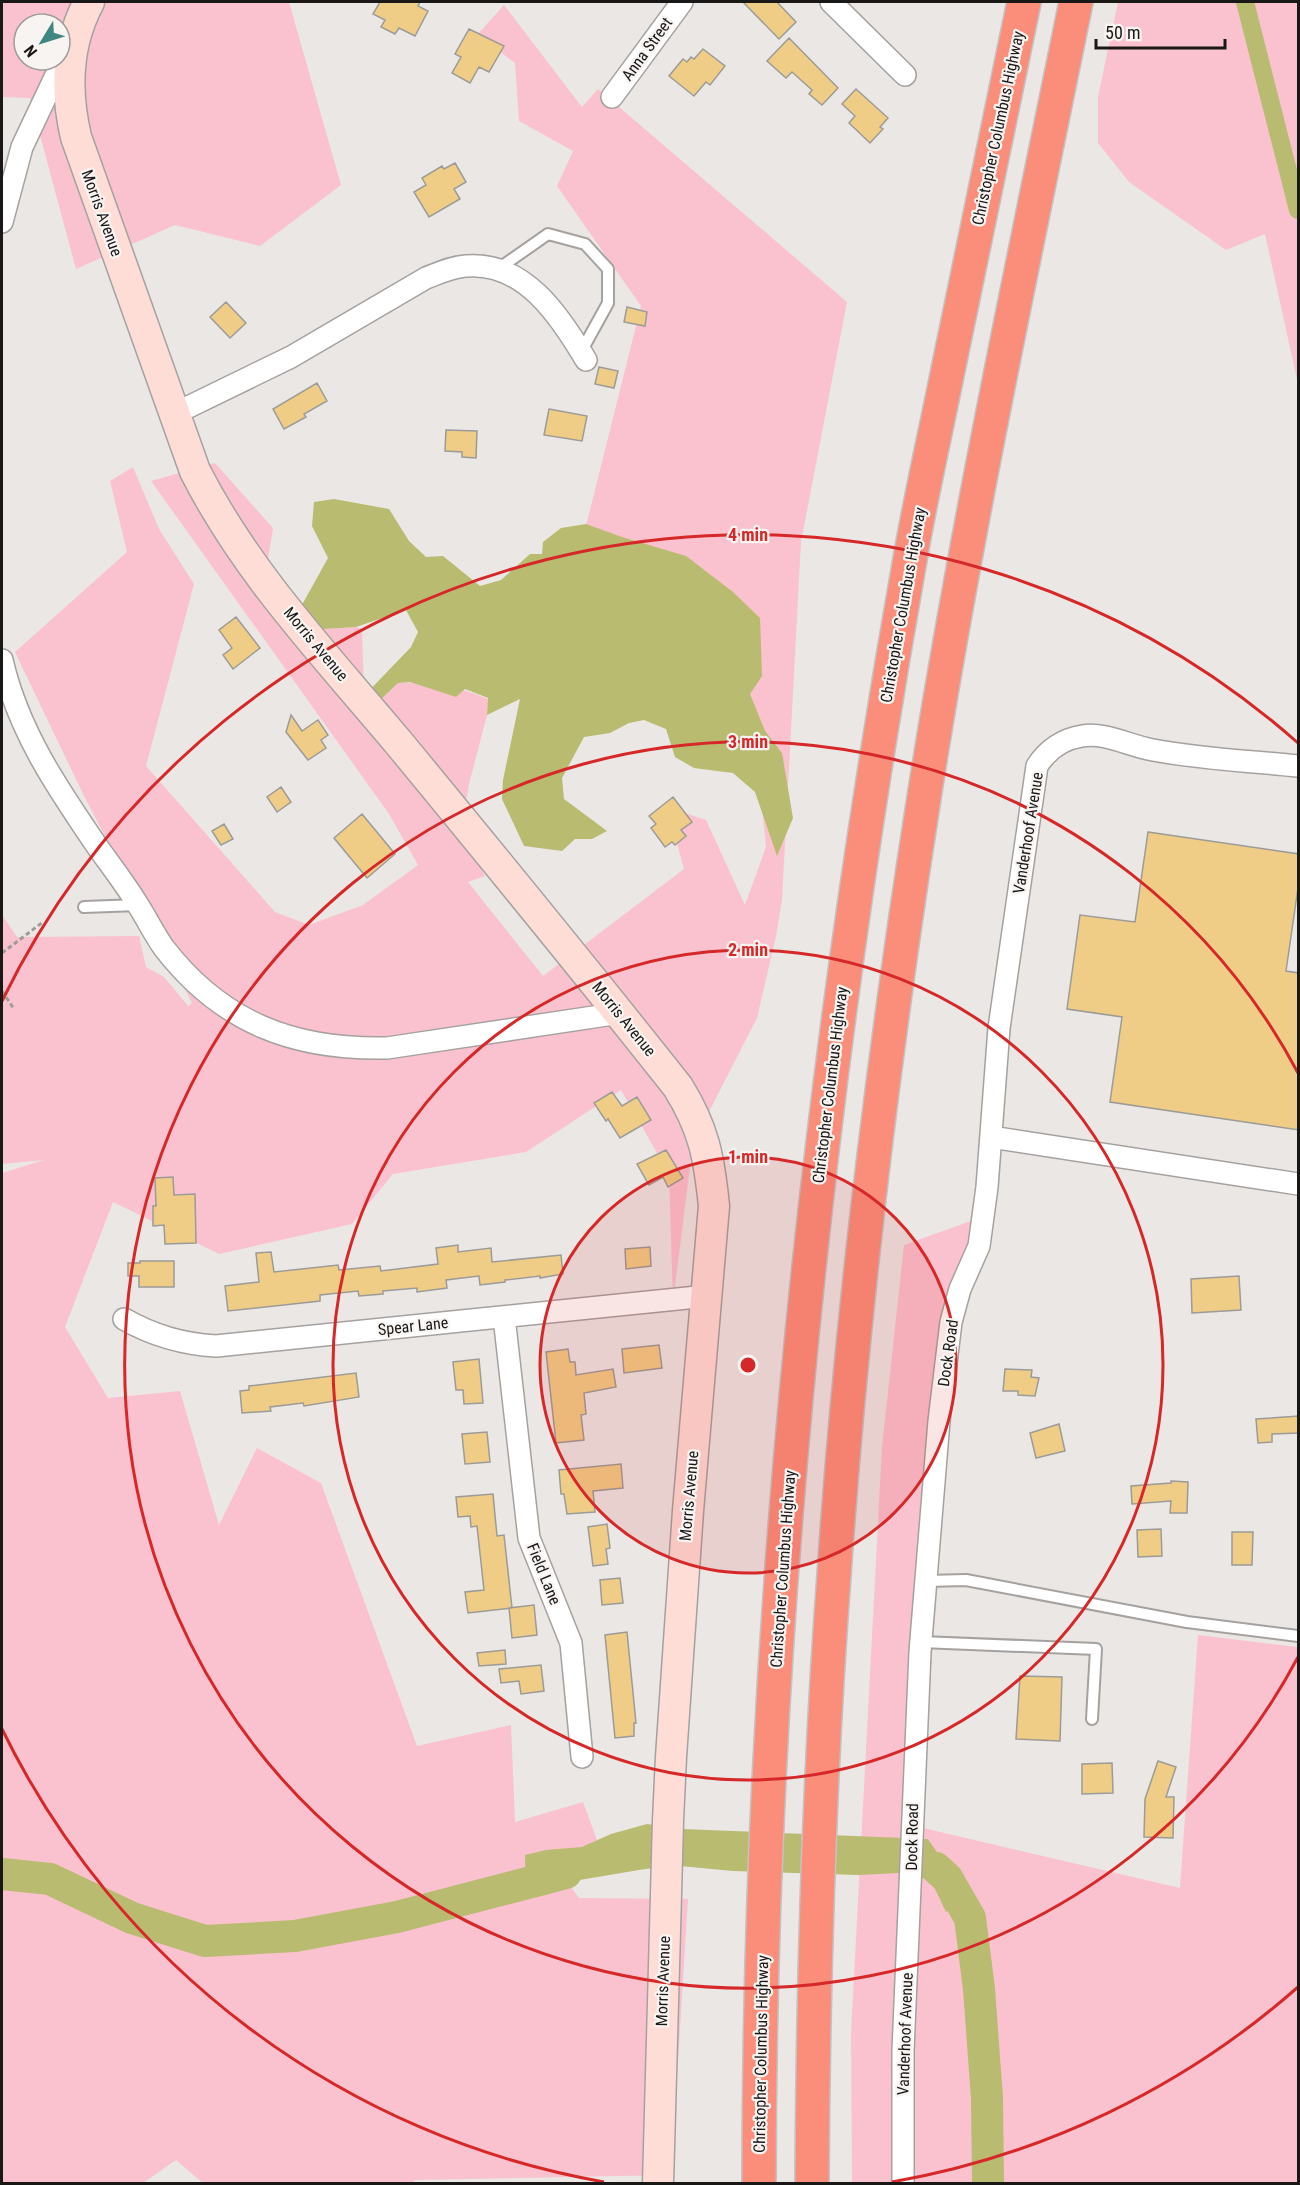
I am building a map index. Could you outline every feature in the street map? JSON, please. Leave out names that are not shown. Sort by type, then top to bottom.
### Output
[{"type":"highway","name":"Christopher Columbus Highway","points":[[759,2184],[763,1920],[781,1569],[814,1214],[851,924],[910,559],[1024,2]]},
{"type":"highway","points":[[812,2184],[815,1957],[834,1572],[872,1174],[905,920],[926,788],[992,421],[1076,2]]},
{"type":"street","name":"Morris Avenue","points":[[89,2],[75,34],[70,58],[68,81],[70,114],[76,137],[174,414],[195,471],[209,499],[262,580],[620,1013],[678,1087],[701,1129],[709,1160],[714,1206],[688,1511],[668,1821],[658,2184]]},
{"type":"street","name":"Anna Street","points":[[612,97],[682,2]]},
{"type":"street","points":[[831,2],[905,75]]},
{"type":"street","points":[[2,222],[22,147],[75,34]]},
{"type":"street","points":[[174,414],[291,357],[426,278],[448,269],[464,266],[498,269],[511,274],[538,294],[567,329],[584,356]]},
{"type":"street","points":[[2,660],[7,701],[52,779],[138,905],[163,946],[183,971],[207,993],[233,1011],[263,1027],[292,1038],[323,1045],[355,1048],[387,1048],[620,1013]]},
{"type":"street","name":"Vanderhoof Avenue","points":[[991,1137],[999,1028],[1038,766],[1042,759],[1053,748],[1067,740],[1083,736],[1099,736],[1153,750],[1299,766]]},
{"type":"street","points":[[991,1137],[1299,1184]]},
{"type":"street","name":"Dock Road","points":[[911,1885],[911,1830],[921,1642],[939,1421],[951,1322],[960,1289],[979,1246],[991,1137]]},
{"type":"street","name":"Spear Lane","points":[[124,1319],[146,1331],[168,1339],[216,1346],[707,1296]]},
{"type":"street","name":"Field Lane","points":[[504,1317],[530,1538],[571,1643],[582,1757]]},
{"type":"street","name":"Vanderhoof Avenue","points":[[903,2184],[903,2051],[911,1885]]},
{"type":"lane","points":[[498,269],[548,234],[585,244],[608,269],[608,303],[584,356]]},
{"type":"lane","points":[[84,907],[138,905]]},
{"type":"lane","points":[[926,1581],[966,1580],[1186,1622],[1299,1636]]},
{"type":"lane","points":[[921,1642],[1096,1649],[1092,1719]]},
{"type":"path","points":[[2,953],[43,922]]},
{"type":"path","points":[[2,991],[14,1009]]},
{"type":"shaded area","points":[[2,2],[289,2],[341,185],[260,246],[175,225],[76,269],[30,98],[2,97]]},
{"type":"shaded area","points":[[1118,2],[1298,2],[1298,384],[1265,234],[1226,250],[1129,182],[1098,143],[1098,97]]},
{"type":"shaded area","points":[[504,5],[582,107],[598,89],[847,302],[801,542],[782,900],[776,936],[757,1018],[693,1143],[673,1302],[669,1174],[621,1090],[526,1152],[393,1174],[352,1224],[219,1254],[113,1202],[65,1327],[108,1398],[180,1391],[219,1525],[257,1448],[321,1483],[417,1746],[511,1725],[515,1822],[583,1802],[600,1848],[555,1865],[579,1898],[688,1899],[671,2175],[415,2180],[411,2184],[204,2184],[176,2160],[143,2183],[2,2183],[2,1173],[44,1160],[2,1164],[2,915],[17,937],[139,936],[146,967],[164,977],[188,1006],[192,1003],[84,796],[15,652],[127,552],[110,481],[133,467],[159,529],[194,584],[146,766],[275,912],[309,925],[363,905],[418,865],[389,814],[151,481],[215,463],[273,528],[264,585],[324,629],[356,627],[362,629],[364,696],[376,704],[398,683],[421,683],[466,691],[488,699],[487,715],[469,784],[461,830],[485,876],[468,882],[543,976],[684,869],[667,807],[706,820],[745,905],[766,847],[759,777],[579,554],[641,306],[557,186],[573,151],[519,121],[515,63],[477,35]]},
{"type":"shaded area","points":[[334,499],[389,509],[409,541],[426,557],[443,556],[480,586],[501,580],[530,554],[542,554],[543,542],[561,528],[586,524],[686,556],[733,592],[760,618],[762,676],[750,694],[765,731],[782,753],[793,818],[777,856],[755,792],[733,773],[694,768],[675,757],[666,729],[644,720],[629,723],[610,733],[584,737],[562,778],[564,799],[607,831],[592,839],[575,839],[562,851],[524,846],[502,799],[503,780],[520,699],[487,715],[488,698],[465,689],[456,697],[410,682],[398,683],[376,704],[364,696],[411,647],[418,632],[406,610],[356,627],[324,629],[298,612],[328,558],[312,526],[314,502]]},
{"type":"shaded area","points":[[982,1217],[958,1313],[919,1827],[1180,1888],[1198,1635],[1298,1647],[1298,2183],[852,2184],[851,2033],[882,1447],[904,1245]]},
{"type":"shaded area","points":[[647,1824],[683,1829],[928,1839],[965,1900],[946,1912],[931,1880],[898,1873],[859,1875],[733,1871],[680,1866],[645,1869],[526,1889],[525,1855],[546,1850],[582,1847],[611,1834]]},
{"type":"building","points":[[380,2],[420,2],[418,6],[428,11],[415,36],[399,28],[395,34],[381,27],[385,20],[373,14]]},
{"type":"building","points":[[743,2],[777,2],[796,22],[779,39]]},
{"type":"building","points":[[469,29],[504,46],[489,72],[479,67],[470,83],[452,73],[461,57],[455,54]]},
{"type":"building","points":[[789,38],[838,88],[822,105],[809,94],[812,90],[792,72],[786,78],[767,61]]},
{"type":"building","points":[[703,49],[725,66],[710,85],[706,82],[694,96],[669,76],[683,59],[687,62],[691,57],[694,59]]},
{"type":"building","points":[[856,89],[888,118],[880,127],[883,129],[870,143],[849,123],[855,116],[842,104]]},
{"type":"building","points":[[455,163],[466,182],[454,189],[460,199],[429,217],[414,192],[426,185],[422,178],[442,166],[444,169]]},
{"type":"building","points":[[226,302],[246,323],[230,338],[210,317]]},
{"type":"building","points":[[627,307],[647,312],[645,326],[624,322]]},
{"type":"building","points":[[599,367],[618,371],[614,388],[595,384]]},
{"type":"building","points":[[317,383],[327,401],[304,414],[306,417],[284,429],[273,409]]},
{"type":"building","points":[[549,409],[587,416],[582,441],[544,435]]},
{"type":"building","points":[[446,430],[477,431],[476,458],[462,457],[462,452],[445,451]]},
{"type":"building","points":[[236,617],[260,648],[233,669],[223,655],[232,648],[219,630]]},
{"type":"building","points":[[291,715],[302,731],[318,720],[328,735],[321,740],[326,748],[308,760],[286,732]]},
{"type":"building","points":[[281,787],[291,802],[277,812],[267,797]]},
{"type":"building","points":[[673,797],[692,822],[681,830],[686,836],[675,845],[672,842],[665,847],[651,828],[656,824],[649,816]]},
{"type":"building","points":[[362,814],[395,854],[367,878],[334,838]]},
{"type":"building","points":[[224,824],[233,839],[221,845],[212,831]]},
{"type":"building","points":[[1148,832],[1299,854],[1299,881],[1286,971],[1299,973],[1299,1130],[1110,1102],[1122,1017],[1067,1009],[1080,915],[1135,922]]},
{"type":"building","points":[[612,1092],[622,1106],[637,1097],[651,1120],[620,1138],[594,1103]]},
{"type":"building","points":[[666,1150],[683,1178],[668,1187],[663,1177],[649,1185],[637,1164]]},
{"type":"building","points":[[173,1177],[174,1195],[195,1194],[196,1243],[165,1244],[164,1225],[153,1226],[153,1206],[156,1206],[155,1178]]},
{"type":"building","points":[[458,1245],[458,1252],[491,1248],[492,1262],[561,1255],[563,1274],[480,1285],[479,1276],[446,1280],[447,1288],[417,1292],[417,1288],[383,1291],[383,1294],[359,1296],[358,1291],[320,1295],[320,1301],[228,1311],[225,1286],[259,1282],[256,1253],[271,1252],[274,1272],[338,1265],[339,1270],[380,1266],[381,1271],[438,1264],[436,1248]]},
{"type":"building","points":[[650,1247],[651,1266],[626,1269],[625,1249]]},
{"type":"building","points":[[140,1261],[174,1261],[174,1287],[139,1287],[139,1276],[128,1276],[128,1263],[140,1263]]},
{"type":"building","points":[[1239,1276],[1241,1310],[1192,1313],[1191,1279]]},
{"type":"building","points":[[659,1345],[662,1368],[624,1373],[622,1349]]},
{"type":"building","points":[[568,1349],[570,1362],[575,1362],[576,1375],[613,1369],[616,1387],[584,1393],[586,1414],[581,1415],[584,1440],[556,1443],[546,1352]]},
{"type":"building","points":[[479,1359],[483,1403],[464,1404],[463,1390],[456,1390],[453,1362]]},
{"type":"building","points":[[1005,1369],[1032,1370],[1031,1377],[1039,1378],[1035,1396],[1018,1395],[1018,1391],[1003,1391]]},
{"type":"building","points":[[356,1373],[359,1397],[304,1406],[303,1403],[270,1407],[271,1411],[242,1413],[240,1391],[249,1390],[249,1386]]},
{"type":"building","points":[[1299,1416],[1299,1433],[1272,1434],[1272,1442],[1258,1443],[1256,1419]]},
{"type":"building","points":[[1059,1424],[1065,1451],[1036,1458],[1030,1433]]},
{"type":"building","points":[[487,1432],[490,1462],[465,1464],[462,1434]]},
{"type":"building","points":[[621,1464],[623,1488],[593,1491],[595,1512],[567,1514],[564,1494],[561,1494],[559,1470]]},
{"type":"building","points":[[1171,1481],[1188,1482],[1187,1513],[1170,1513],[1171,1501],[1132,1504],[1131,1486],[1171,1483]]},
{"type":"building","points":[[493,1494],[497,1536],[504,1535],[512,1608],[468,1613],[465,1592],[484,1590],[477,1526],[471,1527],[470,1516],[458,1517],[456,1497]]},
{"type":"building","points":[[607,1524],[610,1548],[606,1549],[608,1564],[593,1566],[588,1527]]},
{"type":"building","points":[[1161,1529],[1162,1556],[1138,1557],[1137,1530]]},
{"type":"building","points":[[1232,1532],[1253,1532],[1252,1565],[1232,1565]]},
{"type":"building","points":[[620,1578],[623,1603],[602,1605],[600,1580]]},
{"type":"building","points":[[534,1605],[537,1635],[512,1638],[509,1608]]},
{"type":"building","points":[[627,1632],[636,1723],[634,1723],[634,1736],[615,1738],[605,1635]]},
{"type":"building","points":[[505,1650],[506,1664],[479,1666],[477,1653]]},
{"type":"building","points":[[541,1665],[544,1691],[521,1694],[519,1681],[501,1683],[499,1669]]},
{"type":"building","points":[[1020,1676],[1062,1677],[1060,1741],[1016,1739]]},
{"type":"building","points":[[1158,1761],[1176,1767],[1166,1797],[1174,1797],[1173,1838],[1144,1837],[1145,1799]]},
{"type":"building","points":[[1112,1763],[1113,1793],[1082,1794],[1082,1764]]},
{"type":"waterway","points":[[1245,2],[1298,210]]},
{"type":"waterway","points":[[936,1868],[947,1878],[970,1918],[979,1989],[987,2098],[988,2184]]},
{"type":"waterway","points":[[2,1874],[50,1879],[132,1918],[205,1941],[295,1936],[397,1917],[566,1873]]}]
